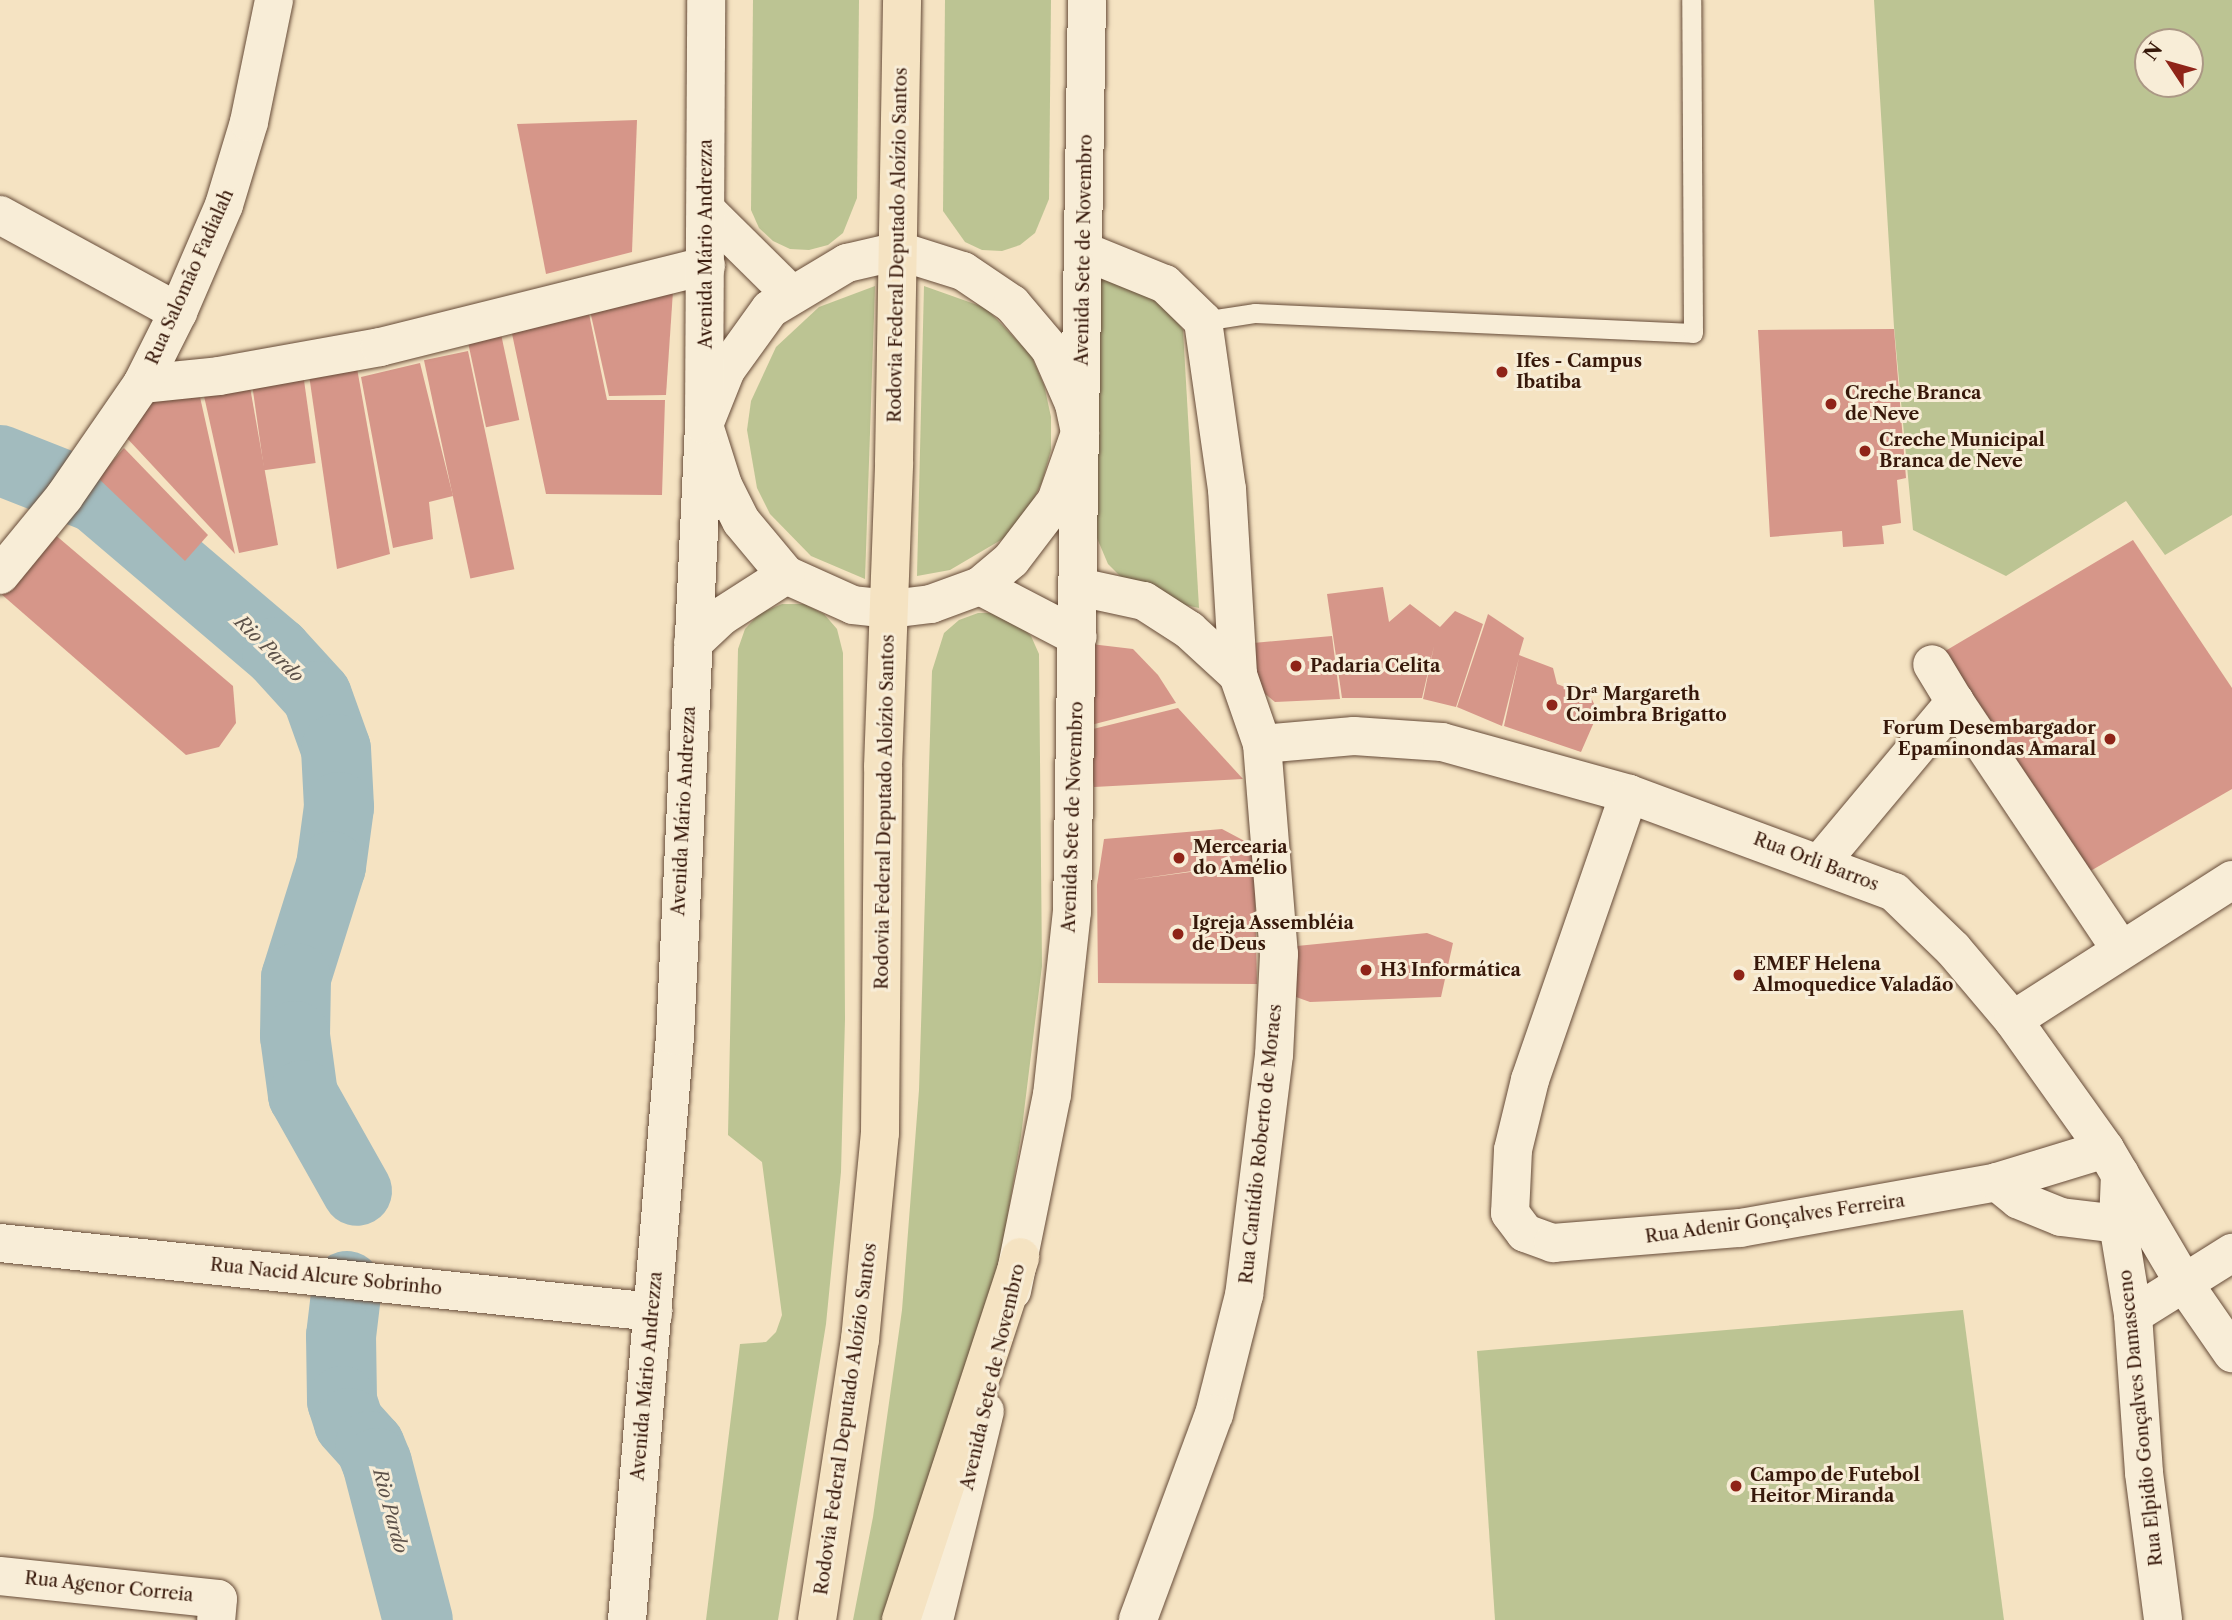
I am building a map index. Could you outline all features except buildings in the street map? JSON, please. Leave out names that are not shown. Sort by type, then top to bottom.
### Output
[{"type":"highway","name":"Rodovia Federal Deputado Aloízio Santos","points":[[817,1620],[860,1340],[880,1133],[883,767],[890,610],[899,251],[902,0]]},
{"type":"highway","points":[[901,1620],[1020,1257]]},
{"type":"street","name":"Avenida Mário Andrezza","points":[[627,1620],[670,1121],[694,643],[704,425],[708,212],[706,0]]},
{"type":"street","name":"Avenida Sete de Novembro","points":[[934,1620],[1020,1257],[1052,1095],[1072,912],[1080,433],[1086,252],[1087,0]]},
{"type":"street","name":"Rua Salomão Fadialah","points":[[0,575],[88,464],[142,384],[178,312],[224,205],[272,17]]},
{"type":"street","points":[[708,212],[791,294]]},
{"type":"street","points":[[0,215],[178,312]]},
{"type":"street","points":[[899,251],[963,271],[1012,304],[1050,349],[1074,404],[1080,433],[1056,501],[1033,536],[980,586],[931,604],[890,610],[853,605],[786,575],[741,521],[723,485],[704,425],[726,370],[744,340],[770,309],[791,294],[847,263],[899,251]]},
{"type":"street","points":[[1086,252],[1165,284],[1203,321],[1227,489],[1238,675]]},
{"type":"street","points":[[142,384],[219,376],[380,347],[706,266]]},
{"type":"street","points":[[694,643],[722,616],[786,575]]},
{"type":"street","points":[[980,586],[1078,637]]},
{"type":"street","points":[[1035,614],[1079,587]]},
{"type":"street","name":"Rua Cantídio Roberto de Moraes","points":[[1079,587],[1144,601],[1189,630],[1238,675],[1262,744],[1279,954],[1258,1198],[1244,1294],[1214,1414],[1138,1620]]},
{"type":"street","points":[[1932,663],[1955,702],[2121,950]]},
{"type":"street","points":[[1821,862],[1955,702]]},
{"type":"street","name":"Rua Orli Barros","points":[[1262,744],[1399,736],[1453,745],[1629,794],[1821,862],[1895,892],[1953,949],[2013,1020],[2113,1161],[2185,1285],[2232,1353]]},
{"type":"street","name":"Rua Adenir Gonçalves Ferreira","points":[[1629,794],[1530,1080],[1513,1150],[1510,1213],[1525,1233],[1553,1244],[1679,1235],[2113,1161]]},
{"type":"street","points":[[2013,1020],[2232,880]]},
{"type":"street","name":"Rua Elpidio Gonçalves Damasceno","points":[[2113,1161],[2118,1224],[2133,1315],[2144,1473],[2163,1620]]},
{"type":"street","points":[[1997,1182],[2019,1200],[2060,1217],[2118,1224]]},
{"type":"street","name":"Rua Nacid Alcure Sobrinho","points":[[0,1243],[653,1312]]},
{"type":"street","points":[[2133,1315],[2185,1285],[2232,1253]]},
{"type":"street","name":"Rua Agenor Correia","points":[[0,1576],[217,1609]]},
{"type":"lane","points":[[1203,321],[1255,313],[1693,333],[1691,0]]},
{"type":"green space","points":[[753,0],[859,0],[857,198],[843,233],[828,245],[809,250],[790,249],[773,241],[759,228],[751,210]]},
{"type":"green space","points":[[945,0],[1051,0],[1049,199],[1035,233],[1020,245],[1002,251],[982,250],[965,242],[943,211]]},
{"type":"green space","points":[[1874,0],[2232,0],[2232,515],[2165,555],[2126,501],[2006,576],[1913,530],[1894,327]]},
{"type":"green space","points":[[1098,275],[1167,305],[1183,330],[1199,608],[1162,600],[1130,586],[1108,564],[1094,531]]},
{"type":"green space","points":[[875,286],[865,579],[811,556],[770,514],[757,488],[747,430],[751,401],[776,347],[819,307]]},
{"type":"green space","points":[[924,286],[986,308],[1031,355],[1044,385],[1051,417],[1051,450],[1042,482],[1028,511],[1006,537],[950,570],[917,576]]},
{"type":"green space","points":[[782,604],[804,604],[824,614],[837,629],[843,653],[845,1019],[841,1172],[826,1324],[778,1620],[706,1620],[740,1344],[766,1342],[776,1332],[782,1315],[762,1162],[728,1135],[738,649],[745,629],[760,613]]},
{"type":"green space","points":[[978,613],[998,613],[1017,622],[1031,636],[1039,654],[1042,966],[1021,1136],[993,1304],[886,1620],[853,1620],[873,1517],[902,1310],[919,1090],[932,671],[944,633],[959,620]]},
{"type":"green space","name":"Campo de Futebol Heitor Miranda","points":[[1963,1310],[2004,1620],[1495,1620],[1477,1351]]},
{"type":"waterway","name":"Rio Pardo","points":[[0,460],[96,498],[277,652],[317,696],[336,749],[339,807],[331,866],[296,978],[295,1036],[303,1095],[357,1191]]},
{"type":"waterway","name":"Rio Pardo","points":[[347,1286],[341,1336],[342,1401],[349,1423],[370,1446],[377,1463],[418,1620]]},
{"type":"place","name":"Ifes - Campus Ibatiba","points":[[1502,372]]},
{"type":"place","name":"Creche Branca de Neve","points":[[1831,404]]},
{"type":"place","name":"Creche Municipal Branca de Neve","points":[[1865,451]]},
{"type":"place","name":"Padaria Celita","points":[[1296,666]]},
{"type":"place","name":"Drª Margareth Coimbra Brigatto","points":[[1552,705]]},
{"type":"place","name":"Forum Desembargador Epaminondas Amaral","points":[[2110,739]]},
{"type":"place","name":"Mercearia do Amélio","points":[[1179,858]]},
{"type":"place","name":"Igreja Assembléia de Deus","points":[[1178,934]]},
{"type":"place","name":"H3 Informática","points":[[1366,970]]},
{"type":"place","name":"EMEF Helena Almoquedice Valadão","points":[[1739,975]]},
{"type":"place","name":"Campo de Futebol Heitor Miranda","points":[[1736,1486]]}]
